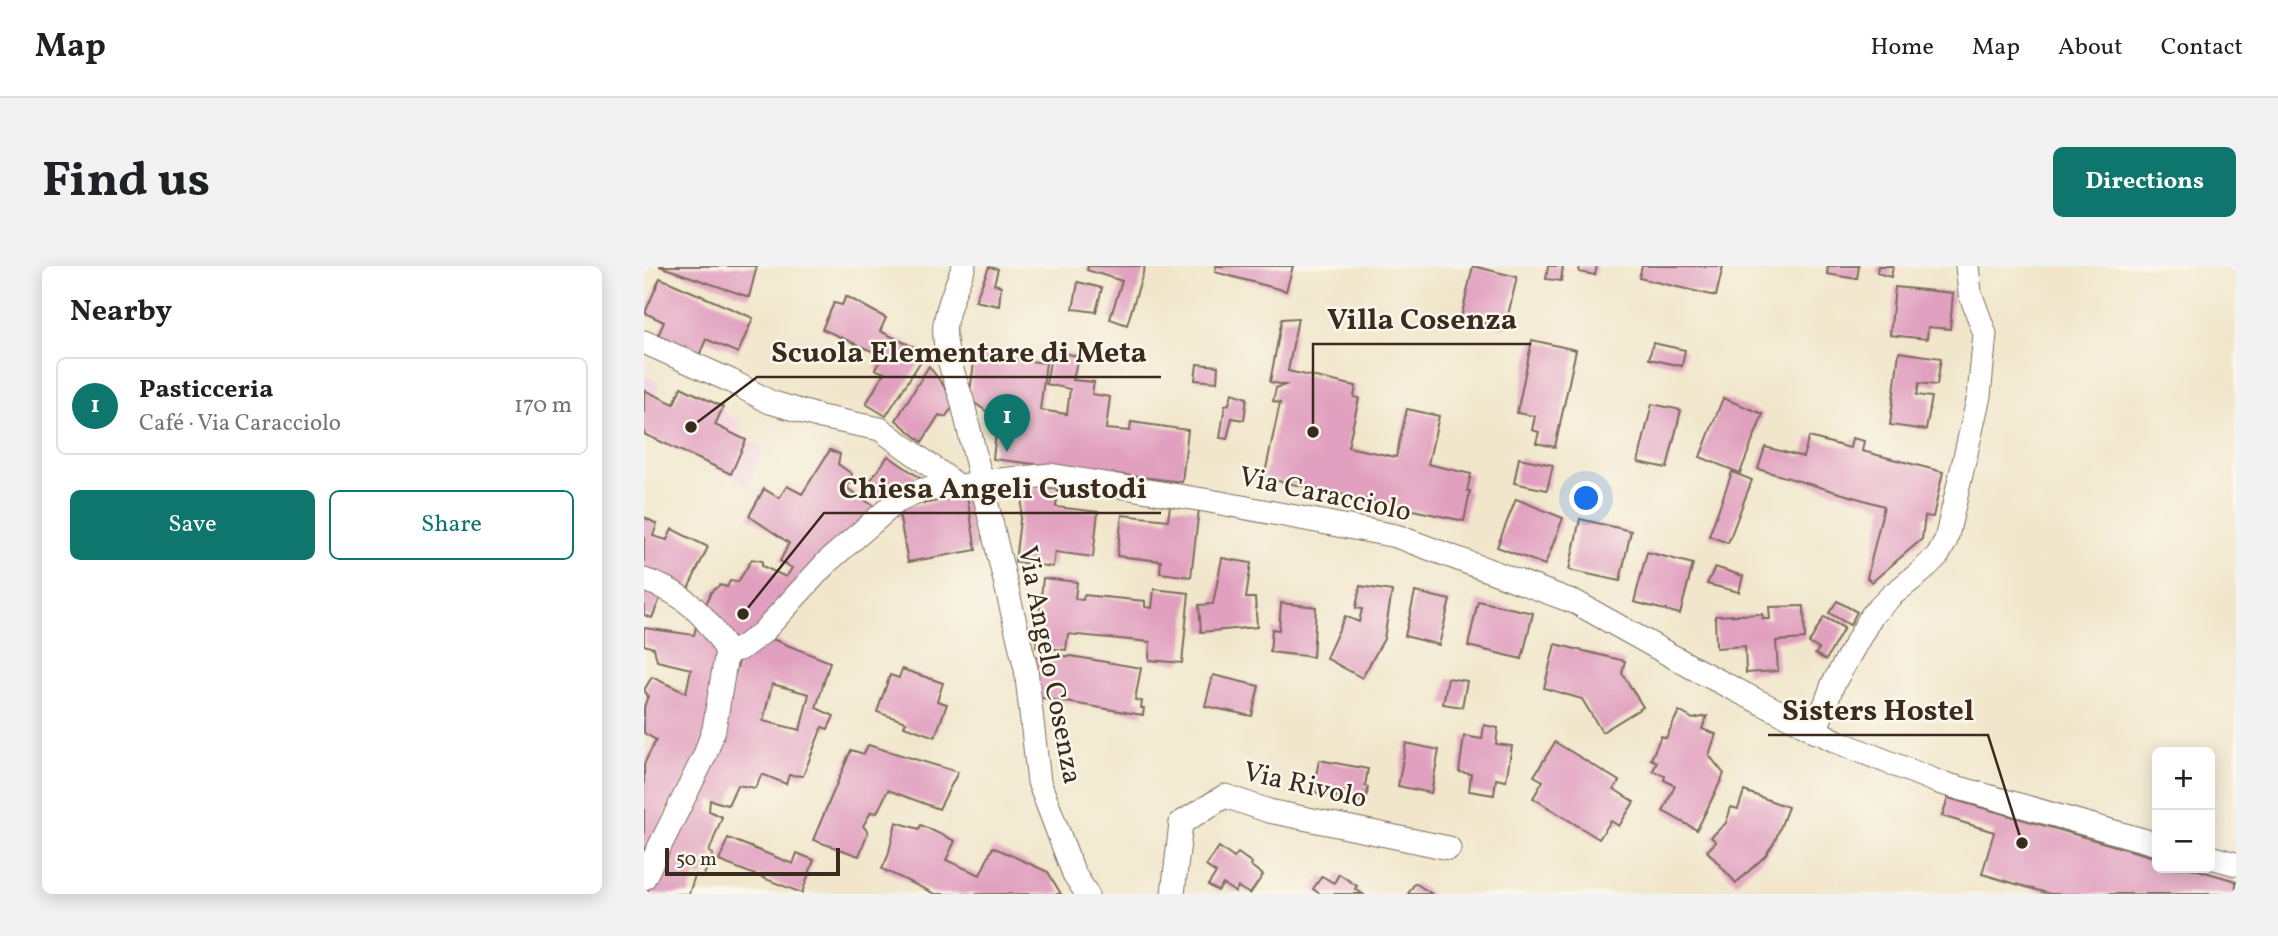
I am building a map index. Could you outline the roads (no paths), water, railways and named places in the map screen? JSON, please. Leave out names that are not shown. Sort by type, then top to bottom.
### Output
[{"type":"street","name":"Via Angelo Cosenza","points":[[964,266],[944,326],[948,356],[961,400],[970,484],[1026,669],[1039,782],[1074,874],[1087,894]]},
{"type":"street","points":[[1815,732],[1833,684],[1872,615],[1892,595],[1922,572],[1938,555],[1946,541],[1979,396],[1985,334],[1970,293],[1967,266]]},
{"type":"street","points":[[644,342],[731,381],[770,402],[821,417],[880,429],[970,484]]},
{"type":"street","name":"Via Caracciolo","points":[[727,652],[740,649],[762,632],[827,562],[896,502],[922,490],[1050,475],[1210,501],[1395,536],[1577,603],[1697,670],[1838,742],[1938,782],[2152,843]]},
{"type":"street","points":[[644,580],[659,585],[697,610],[714,627],[727,652],[714,729],[680,808],[645,875]]},
{"type":"street","name":"Via Rivolo","points":[[1173,894],[1181,823],[1225,796],[1269,811],[1450,848]]},
{"type":"street","points":[[2215,858],[2236,864]]},
{"type":"place","name":"Scuola Elementare di Meta","points":[[691,427]]},
{"type":"place","name":"Villa Cosenza","points":[[1313,432]]},
{"type":"place","name":"Pasticceria","points":[[1007,452]]},
{"type":"place","name":"Chiesa Angeli Custodi","points":[[743,614]]},
{"type":"place","name":"Sisters Hostel","points":[[2022,843]]}]
